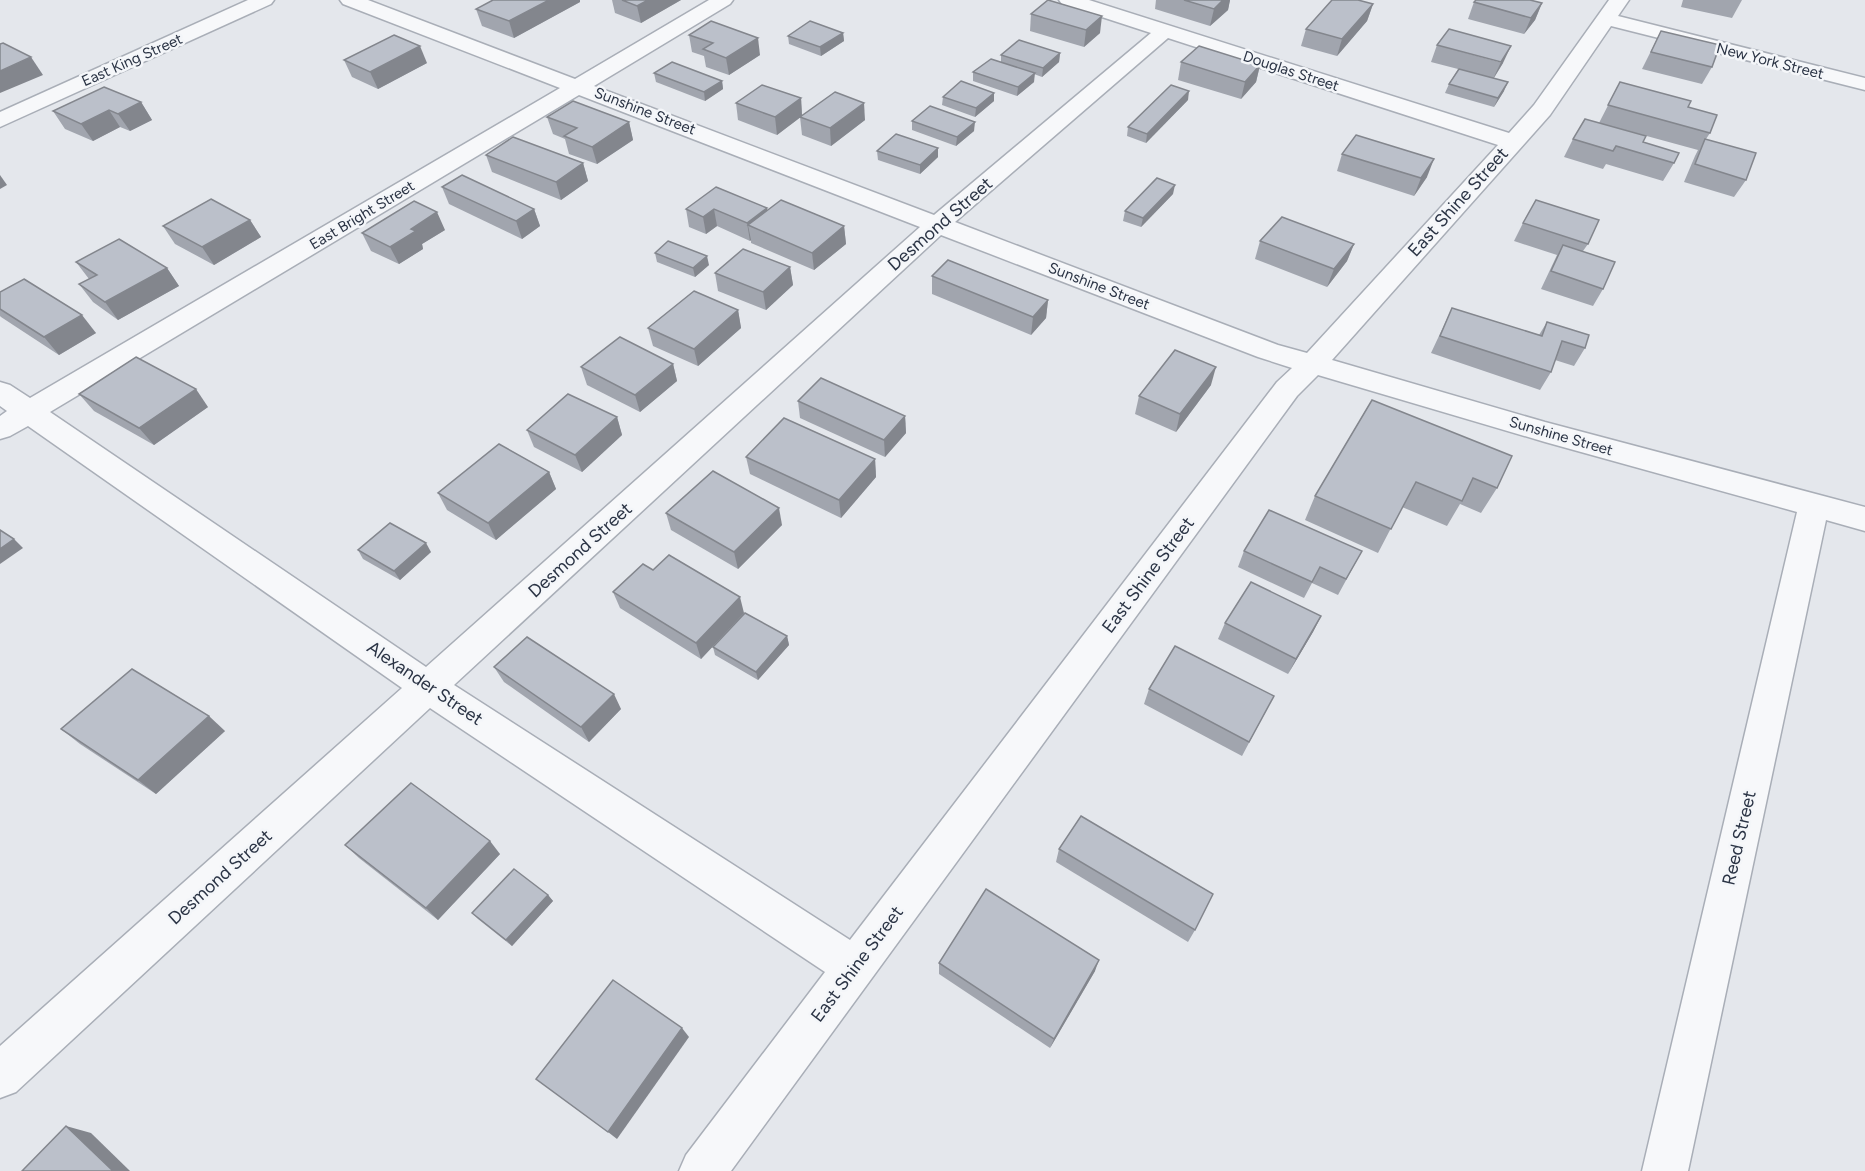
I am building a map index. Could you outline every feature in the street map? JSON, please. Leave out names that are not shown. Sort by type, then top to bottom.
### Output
[{"type":"street","name":"East King Street","points":[[0,120],[264,0]]},
{"type":"street","name":"Sunshine Street","points":[[350,0],[1257,346],[1545,432],[1865,519]]},
{"type":"street","name":"East Bright Street","points":[[15,420],[723,0]]},
{"type":"street","name":"Douglas Street","points":[[1069,0],[1106,5],[1165,31],[1513,142]]},
{"type":"street","name":"New York Street","points":[[1612,10],[1865,84]]},
{"type":"street","name":"East Shine Street","points":[[702,1171],[1287,389],[1313,364],[1542,110],[1612,10]]},
{"type":"street","name":"Desmond Street","points":[[0,1076],[937,225],[1165,31]]},
{"type":"street","name":"Alexander Street","points":[[0,392],[15,420],[854,967]]},
{"type":"street","name":"Reed Street","points":[[1665,1171],[1814,506]]},
{"type":"building","points":[[493,0],[549,0],[509,21],[476,9]]},
{"type":"building","points":[[622,0],[648,0],[637,6]]},
{"type":"building","points":[[1048,0],[1102,16],[1086,30],[1031,14]]},
{"type":"building","points":[[1184,0],[1223,0],[1214,9]]},
{"type":"building","points":[[1332,0],[1358,0],[1373,4],[1342,39],[1306,29]]},
{"type":"building","points":[[1476,0],[1530,0],[1542,3],[1531,18],[1474,2]]},
{"type":"building","points":[[711,21],[758,38],[726,58],[703,49],[713,43],[689,35]]},
{"type":"building","points":[[810,21],[843,33],[820,47],[788,36]]},
{"type":"building","points":[[1449,29],[1511,46],[1501,62],[1437,45]]},
{"type":"building","points":[[1661,31],[1720,45],[1712,67],[1651,52]]},
{"type":"building","points":[[394,35],[420,46],[370,72],[344,60]]},
{"type":"building","points":[[1019,40],[1060,53],[1043,68],[1001,55]]},
{"type":"building","points":[[3,43],[31,57],[0,71],[0,44]]},
{"type":"building","points":[[1199,46],[1260,65],[1245,82],[1181,62]]},
{"type":"building","points":[[991,59],[1035,73],[1018,87],[973,72]]},
{"type":"building","points":[[672,62],[722,81],[704,92],[654,73]]},
{"type":"building","points":[[1459,69],[1508,82],[1498,98],[1449,84]]},
{"type":"building","points":[[961,81],[994,93],[976,108],[943,97]]},
{"type":"building","points":[[1620,82],[1691,101],[1688,107],[1717,115],[1710,133],[1608,105]]},
{"type":"building","points":[[762,85],[801,98],[775,117],[736,103]]},
{"type":"building","points":[[1171,85],[1189,91],[1147,134],[1128,127]]},
{"type":"building","points":[[104,87],[141,102],[118,114],[109,110],[81,124],[53,111]]},
{"type":"building","points":[[835,92],[864,103],[830,128],[800,117]]},
{"type":"building","points":[[573,101],[629,122],[592,147],[564,136],[577,128],[547,117]]},
{"type":"building","points":[[930,106],[975,122],[957,137],[912,121]]},
{"type":"building","points":[[1585,119],[1646,136],[1643,142],[1679,153],[1674,163],[1616,146],[1613,151],[1573,139]]},
{"type":"building","points":[[896,134],[938,148],[920,165],[877,151]]},
{"type":"building","points":[[1356,135],[1434,159],[1421,178],[1342,154]]},
{"type":"building","points":[[513,137],[583,163],[556,182],[486,155]]},
{"type":"building","points":[[1705,139],[1756,153],[1746,180],[1695,164]]},
{"type":"building","points":[[462,175],[534,209],[516,221],[442,187]]},
{"type":"building","points":[[1157,178],[1175,185],[1143,218],[1125,211]]},
{"type":"building","points":[[716,187],[767,208],[747,223],[714,209],[703,217],[686,209]]},
{"type":"building","points":[[211,199],[250,220],[202,247],[163,226]]},
{"type":"building","points":[[781,200],[844,226],[812,253],[748,225]]},
{"type":"building","points":[[1536,200],[1599,220],[1588,244],[1523,223]]},
{"type":"building","points":[[414,201],[437,212],[411,229],[416,231],[390,247],[362,233]]},
{"type":"building","points":[[1282,217],[1354,244],[1334,269],[1260,241]]},
{"type":"building","points":[[119,239],[167,268],[105,302],[79,284],[97,275],[76,262]]},
{"type":"building","points":[[668,241],[707,256],[693,268],[655,253]]},
{"type":"building","points":[[1563,245],[1615,262],[1603,289],[1551,271]]},
{"type":"building","points":[[743,249],[790,267],[763,292],[715,273]]},
{"type":"building","points":[[948,260],[1048,300],[1033,317],[932,276]]},
{"type":"building","points":[[24,279],[82,315],[44,337],[0,309],[0,292]]},
{"type":"building","points":[[694,291],[738,310],[694,349],[648,328]]},
{"type":"building","points":[[1452,308],[1542,336],[1547,322],[1589,335],[1585,348],[1562,341],[1551,372],[1440,336]]},
{"type":"building","points":[[620,337],[673,364],[635,395],[581,367]]},
{"type":"building","points":[[1175,350],[1216,367],[1180,414],[1139,396]]},
{"type":"building","points":[[136,357],[196,389],[139,428],[79,394]]},
{"type":"building","points":[[821,378],[905,416],[884,440],[798,401]]},
{"type":"building","points":[[568,394],[617,417],[575,455],[527,430]]},
{"type":"building","points":[[1372,400],[1512,456],[1497,488],[1473,478],[1462,501],[1416,482],[1391,529],[1315,496]]},
{"type":"building","points":[[784,418],[875,459],[839,500],[746,457]]},
{"type":"building","points":[[499,444],[549,472],[488,523],[438,493]]},
{"type":"building","points":[[713,471],[779,508],[734,552],[666,513]]},
{"type":"building","points":[[1269,510],[1362,551],[1346,579],[1320,567],[1312,582],[1244,551]]},
{"type":"building","points":[[390,523],[426,543],[394,571],[358,550]]},
{"type":"building","points":[[0,530],[14,539],[0,549]]},
{"type":"building","points":[[669,555],[740,597],[696,643],[613,592],[643,564],[653,570]]},
{"type":"building","points":[[1251,582],[1321,616],[1296,659],[1225,623]]},
{"type":"building","points":[[745,613],[787,636],[756,672],[713,647]]},
{"type":"building","points":[[527,637],[614,694],[581,727],[494,667]]},
{"type":"building","points":[[1175,646],[1274,696],[1249,742],[1149,689]]},
{"type":"building","points":[[132,669],[209,716],[138,780],[61,729]]},
{"type":"building","points":[[411,783],[490,841],[426,908],[345,845]]},
{"type":"building","points":[[1081,816],[1213,894],[1195,930],[1059,849]]},
{"type":"building","points":[[514,869],[548,895],[506,940],[472,913]]},
{"type":"building","points":[[986,889],[1099,960],[1054,1039],[939,963]]},
{"type":"building","points":[[613,980],[682,1028],[608,1132],[536,1079]]},
{"type":"building","points":[[66,1126],[113,1171],[22,1171]]}]
